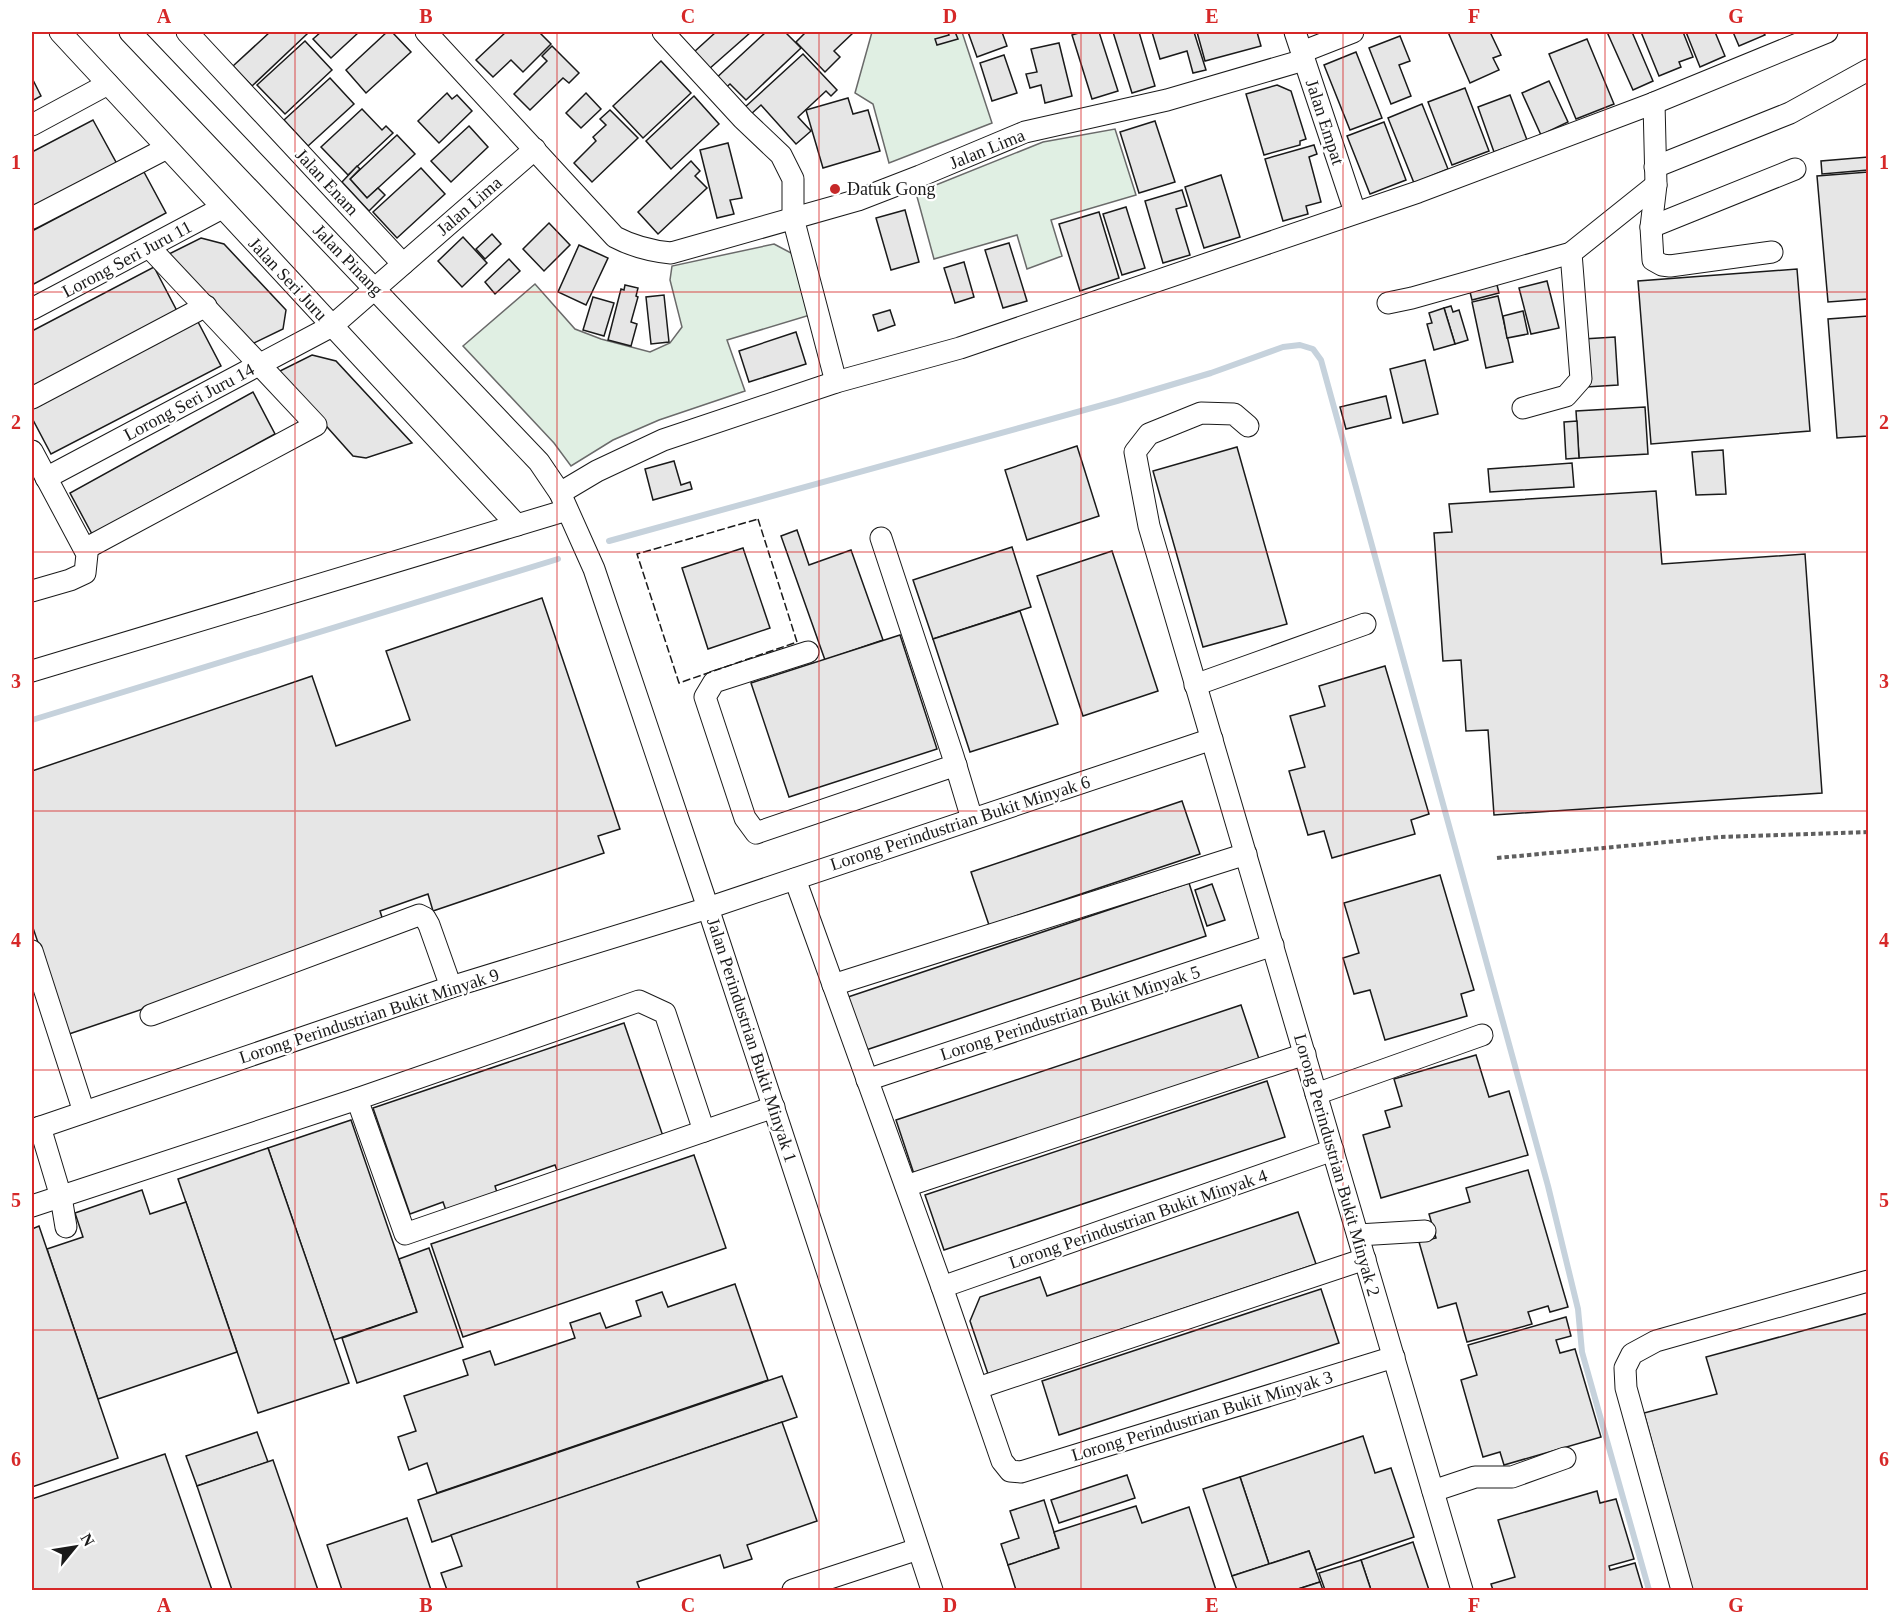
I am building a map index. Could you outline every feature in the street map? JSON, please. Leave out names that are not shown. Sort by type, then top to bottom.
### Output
[{"type":"street","name":"Jalan Seri Juru","points":[[60,32],[517,525]]},
{"type":"street","name":"Jalan Pinang","points":[[130,32],[539,462],[564,501]]},
{"type":"street","name":"Jalan Enam","points":[[187,32],[403,264]]},
{"type":"street","name":"Jalan Lima","points":[[426,32],[615,237],[632,246],[671,253],[858,200],[1025,132],[1167,100],[1303,56],[1353,32]]},
{"type":"street","points":[[663,32],[743,118],[782,155],[793,179],[793,218],[836,382]]},
{"type":"street","name":"Jalan Empat","points":[[1295,32],[1355,212]]},
{"type":"street","points":[[32,671],[517,525],[564,501],[597,471],[663,440],[836,382],[960,348],[1418,192],[1654,103],[1827,32]]},
{"type":"street","points":[[1388,303],[1571,252],[1655,176],[1790,113],[1869,70]]},
{"type":"street","points":[[32,125],[108,84]]},
{"type":"street","points":[[1654,103],[1655,176],[1651,227],[1653,260],[1662,265],[1772,252]]},
{"type":"street","points":[[32,218],[167,148]]},
{"type":"street","name":"Jalan Lima","points":[[403,264],[535,149]]},
{"type":"street","points":[[1651,227],[1795,169]]},
{"type":"street","name":"Lorong Seri Juru 11","points":[[32,309],[222,208]]},
{"type":"street","points":[[85,549],[316,425],[149,247]]},
{"type":"street","points":[[1523,408],[1566,396],[1581,379],[1571,252]]},
{"type":"street","points":[[332,326],[403,264]]},
{"type":"street","points":[[32,398],[206,306]]},
{"type":"street","name":"Lorong Seri Juru 14","points":[[46,477],[332,326]]},
{"type":"street","name":"Lorong Perindustrian Bukit Minyak 2","points":[[1248,426],[1233,414],[1202,413],[1149,434],[1135,452],[1149,526],[1462,1590]]},
{"type":"street","points":[[32,451],[87,554],[85,573],[70,580],[32,591]]},
{"type":"street","name":"Jalan Perindustrian Bukit Minyak 1","points":[[564,501],[594,569],[774,1107],[932,1590]]},
{"type":"street","points":[[881,538],[972,819]]},
{"type":"street","points":[[1195,685],[1365,624]]},
{"type":"street","points":[[808,652],[714,682],[705,697],[745,818],[756,833],[956,765]]},
{"type":"street","name":"Lorong Perindustrian Bukit Minyak 6","points":[[708,908],[1212,739]]},
{"type":"street","points":[[833,985],[1246,854]]},
{"type":"street","points":[[795,879],[978,1388],[1365,1259]]},
{"type":"street","name":"Lorong Perindustrian Bukit Minyak 9","points":[[36,1128],[451,987],[708,908]]},
{"type":"street","points":[[151,1015],[419,915],[425,918],[429,925],[451,987]]},
{"type":"street","name":"Lorong Perindustrian Bukit Minyak 5","points":[[867,1080],[1273,945]]},
{"type":"street","points":[[32,951],[84,1112]]},
{"type":"street","points":[[32,1206],[357,1099],[639,1001],[666,1013],[704,1131]]},
{"type":"street","points":[[1316,1094],[1482,1035]]},
{"type":"street","points":[[906,1186],[1305,1054]]},
{"type":"street","points":[[357,1099],[405,1234],[774,1107]]},
{"type":"street","points":[[36,1128],[61,1197],[66,1227]]},
{"type":"street","name":"Lorong Perindustrian Bukit Minyak 4","points":[[942,1287],[1333,1150]]},
{"type":"street","points":[[1358,1235],[1425,1231]]},
{"type":"street","points":[[1682,1590],[1626,1388],[1625,1368],[1632,1354],[1656,1341],[1687,1331],[1869,1281]]},
{"type":"street","name":"Lorong Perindustrian Bukit Minyak 3","points":[[978,1388],[1002,1461],[1010,1471],[1021,1472],[1394,1357]]},
{"type":"street","points":[[1433,1491],[1475,1477],[1512,1477],[1565,1458]]},
{"type":"street","points":[[793,1590],[918,1549]]},
{"type":"path","points":[[1497,858],[1720,837],[1869,832]]},
{"type":"green space","points":[[872,32],[962,32],[992,123],[889,163],[873,104],[855,93]]},
{"type":"green space","points":[[1115,129],[1136,195],[1051,220],[1062,256],[1027,269],[1017,235],[934,259],[916,193],[1043,142]]},
{"type":"green space","points":[[774,244],[793,254],[810,315],[727,340],[745,391],[659,420],[613,440],[571,466],[554,443],[463,346],[535,284],[575,329],[601,339],[650,352],[670,343],[682,327],[670,280],[672,266]]},
{"type":"building","points":[[270,32],[305,32],[307,34],[252,86],[233,66]]},
{"type":"building","points":[[321,32],[359,32],[331,58],[313,39]]},
{"type":"building","points":[[387,32],[392,32],[411,52],[366,93],[346,70]]},
{"type":"building","points":[[506,32],[539,32],[551,44],[523,72],[511,60],[493,77],[476,60]]},
{"type":"building","points":[[716,32],[751,32],[709,69],[694,52]]},
{"type":"building","points":[[766,32],[785,32],[801,48],[746,100],[730,84],[722,91],[713,81]]},
{"type":"building","points":[[806,32],[854,32],[834,51],[840,57],[825,72],[796,42]]},
{"type":"building","points":[[948,32],[955,32],[958,39],[937,45],[935,39],[949,35]]},
{"type":"building","points":[[968,32],[1002,32],[1007,46],[977,57]]},
{"type":"building","points":[[1082,32],[1099,32],[1118,91],[1092,99],[1072,35]]},
{"type":"building","points":[[1113,32],[1139,32],[1155,86],[1132,93]]},
{"type":"building","points":[[1152,32],[1194,32],[1206,70],[1193,73],[1187,51],[1160,59]]},
{"type":"building","points":[[1197,32],[1257,32],[1261,46],[1205,61]]},
{"type":"building","points":[[1448,32],[1490,32],[1501,55],[1493,58],[1499,70],[1470,83]]},
{"type":"building","points":[[1607,32],[1632,32],[1653,81],[1633,90]]},
{"type":"building","points":[[1641,32],[1683,32],[1693,57],[1679,62],[1681,67],[1659,76]]},
{"type":"building","points":[[1686,32],[1715,32],[1725,56],[1700,67]]},
{"type":"building","points":[[1733,32],[1763,32],[1765,35],[1739,46]]},
{"type":"building","points":[[1400,36],[1410,61],[1399,65],[1411,96],[1391,104],[1369,48]]},
{"type":"building","points":[[1587,39],[1614,104],[1576,119],[1549,54]]},
{"type":"building","points":[[305,41],[332,70],[285,114],[257,85]]},
{"type":"building","points":[[1059,43],[1072,96],[1045,103],[1041,85],[1030,88],[1026,74],[1037,72],[1031,49]]},
{"type":"building","points":[[552,46],[579,73],[569,83],[563,78],[530,110],[514,94],[547,61],[542,56]]},
{"type":"building","points":[[1356,52],[1382,118],[1350,130],[1324,65]]},
{"type":"building","points":[[803,54],[837,90],[831,96],[826,91],[798,117],[811,131],[796,144],[761,105],[750,115],[744,108]]},
{"type":"building","points":[[1004,55],[1017,93],[992,101],[980,63]]},
{"type":"building","points":[[661,61],[691,93],[643,138],[613,106]]},
{"type":"building","points":[[32,78],[41,96],[32,101]]},
{"type":"building","points":[[330,78],[354,104],[308,146],[284,120]]},
{"type":"building","points":[[1549,81],[1568,122],[1541,135],[1522,93]]},
{"type":"building","points":[[1277,85],[1291,91],[1306,139],[1300,141],[1300,145],[1264,155],[1246,94]]},
{"type":"building","points":[[1465,88],[1489,151],[1452,165],[1428,102]]},
{"type":"building","points":[[447,93],[452,99],[457,95],[472,111],[439,143],[418,121]]},
{"type":"building","points":[[586,93],[601,109],[581,128],[566,113]]},
{"type":"building","points":[[1510,95],[1527,140],[1494,152],[1478,107]]},
{"type":"building","points":[[694,96],[719,124],[671,169],[646,141]]},
{"type":"building","points":[[848,98],[853,114],[868,110],[880,151],[823,168],[806,110]]},
{"type":"building","points":[[1422,104],[1448,169],[1414,183],[1388,118]]},
{"type":"building","points":[[362,109],[382,130],[386,126],[393,133],[348,175],[321,147]]},
{"type":"building","points":[[610,110],[638,138],[592,182],[574,163],[596,141],[593,137],[606,125],[600,119]]},
{"type":"building","points":[[93,120],[117,164],[32,209],[32,152]]},
{"type":"building","points":[[1155,121],[1175,182],[1139,193],[1120,132]]},
{"type":"building","points":[[1384,122],[1406,180],[1370,194],[1347,136]]},
{"type":"building","points":[[469,126],[488,147],[451,182],[431,161]]},
{"type":"building","points":[[397,135],[415,154],[367,198],[350,179]]},
{"type":"building","points":[[728,143],[742,198],[730,200],[734,214],[717,218],[700,150]]},
{"type":"building","points":[[1314,145],[1317,154],[1309,157],[1321,202],[1306,206],[1308,214],[1283,221],[1265,159]]},
{"type":"building","points":[[1868,157],[1868,170],[1822,174],[1821,161]]},
{"type":"building","points":[[691,161],[700,171],[695,176],[707,188],[658,234],[638,212]]},
{"type":"building","points":[[357,166],[360,169],[350,179],[367,198],[378,188],[385,195],[369,211],[342,182]]},
{"type":"building","points":[[421,168],[445,194],[397,238],[373,212]]},
{"type":"building","points":[[144,172],[166,213],[32,285],[32,231]]},
{"type":"building","points":[[1868,172],[1868,299],[1828,302],[1817,176]]},
{"type":"building","points":[[1221,175],[1240,237],[1204,248],[1185,187]]},
{"type":"building","points":[[1182,190],[1187,206],[1176,209],[1190,255],[1163,263],[1145,201]]},
{"type":"building","points":[[1126,207],[1145,268],[1122,275],[1103,214]]},
{"type":"building","points":[[905,210],[919,262],[891,270],[876,218]]},
{"type":"building","points":[[1099,212],[1119,278],[1080,291],[1059,224]]},
{"type":"building","points":[[549,223],[570,245],[544,271],[523,249]]},
{"type":"building","points":[[492,234],[501,244],[485,259],[476,249]]},
{"type":"building","points":[[463,237],[487,263],[462,287],[438,261]]},
{"type":"building","points":[[201,238],[224,244],[286,310],[283,329],[252,344],[167,255]]},
{"type":"building","points":[[1009,243],[1027,301],[1003,308],[985,250]]},
{"type":"building","points":[[579,245],[608,258],[586,305],[558,292]]},
{"type":"building","points":[[509,259],[520,271],[495,294],[485,282]]},
{"type":"building","points":[[964,262],[974,297],[955,303],[944,268]]},
{"type":"building","points":[[154,267],[177,311],[32,387],[32,331]]},
{"type":"building","points":[[1797,269],[1810,431],[1651,444],[1638,281]]},
{"type":"building","points":[[1495,277],[1499,293],[1472,300],[1468,284]]},
{"type":"building","points":[[1547,281],[1559,328],[1531,334],[1519,288]]},
{"type":"building","points":[[625,285],[638,288],[636,296],[638,297],[631,322],[637,324],[631,346],[608,340],[621,289],[624,290]]},
{"type":"building","points":[[664,295],[669,342],[651,344],[646,297]]},
{"type":"building","points":[[1498,296],[1513,362],[1486,368],[1472,302]]},
{"type":"building","points":[[593,297],[614,303],[604,336],[583,330]]},
{"type":"building","points":[[1451,306],[1453,312],[1459,310],[1468,340],[1455,344],[1444,308]]},
{"type":"building","points":[[1444,308],[1455,344],[1434,350],[1427,324],[1432,323],[1429,313]]},
{"type":"building","points":[[890,310],[895,325],[878,331],[873,315]]},
{"type":"building","points":[[1523,311],[1528,334],[1507,338],[1503,316]]},
{"type":"building","points":[[1868,316],[1868,436],[1837,438],[1828,319]]},
{"type":"building","points":[[197,320],[221,366],[51,454],[32,418],[32,406]]},
{"type":"building","points":[[796,332],[806,364],[749,382],[739,351]]},
{"type":"building","points":[[1615,337],[1618,385],[1586,387],[1583,339]]},
{"type":"building","points":[[312,355],[336,361],[412,443],[366,458],[353,456],[278,372]]},
{"type":"building","points":[[1425,360],[1438,414],[1403,423],[1390,369]]},
{"type":"building","points":[[253,392],[275,434],[92,534],[70,493]]},
{"type":"building","points":[[1386,396],[1391,418],[1346,429],[1340,407]]},
{"type":"building","points":[[1645,407],[1648,454],[1579,458],[1576,411]]},
{"type":"building","points":[[1577,421],[1579,458],[1566,459],[1564,422]]},
{"type":"building","points":[[1077,446],[1099,516],[1027,540],[1005,470]]},
{"type":"building","points":[[1237,447],[1287,624],[1203,647],[1153,471]]},
{"type":"building","points":[[1723,450],[1726,494],[1696,495],[1692,452]]},
{"type":"building","points":[[674,461],[681,485],[690,482],[692,489],[653,500],[645,469]]},
{"type":"building","points":[[1572,463],[1574,487],[1490,492],[1488,469]]},
{"type":"building","points":[[1656,491],[1662,564],[1805,554],[1822,793],[1494,815],[1488,730],[1466,731],[1461,660],[1443,661],[1434,533],[1452,532],[1449,504]]},
{"type":"building","points":[[797,530],[809,565],[851,550],[883,640],[825,660],[781,536]]},
{"type":"building","points":[[1012,547],[1031,607],[933,639],[913,580]]},
{"type":"building","points":[[743,548],[770,628],[708,649],[682,568]]},
{"type":"building","points":[[1112,551],[1158,691],[1083,716],[1037,576]]},
{"type":"building","points":[[542,598],[620,829],[598,836],[604,853],[433,911],[428,894],[380,911],[385,927],[69,1034],[32,925],[32,771],[312,676],[336,746],[410,720],[386,651]]},
{"type":"building","points":[[1020,611],[1058,724],[970,752],[933,639]]},
{"type":"building","points":[[900,635],[937,749],[789,797],[751,683]]},
{"type":"building","points":[[1385,666],[1429,814],[1411,820],[1415,834],[1332,858],[1324,831],[1308,835],[1289,771],[1305,767],[1290,716],[1325,706],[1319,686]]},
{"type":"building","points":[[1182,801],[1200,854],[989,925],[971,872]]},
{"type":"building","points":[[1440,875],[1474,990],[1461,994],[1467,1016],[1385,1040],[1370,990],[1354,994],[1343,958],[1359,953],[1344,903]]},
{"type":"building","points":[[1189,883],[1206,936],[863,1051],[845,998]]},
{"type":"building","points":[[1212,884],[1225,920],[1207,926],[1195,890]]},
{"type":"building","points":[[1241,1005],[1259,1059],[914,1174],[896,1120]]},
{"type":"building","points":[[624,1023],[665,1142],[560,1178],[555,1165],[495,1186],[499,1199],[448,1216],[443,1202],[410,1214],[373,1108]]},
{"type":"building","points":[[1476,1055],[1489,1097],[1509,1091],[1528,1155],[1381,1198],[1363,1135],[1390,1127],[1385,1111],[1402,1106],[1394,1079]]},
{"type":"building","points":[[1267,1081],[1285,1137],[944,1250],[925,1195]]},
{"type":"building","points":[[351,1120],[417,1312],[334,1340],[268,1148]]},
{"type":"building","points":[[268,1148],[349,1383],[258,1413],[178,1179]]},
{"type":"building","points":[[694,1155],[726,1248],[463,1337],[431,1244]]},
{"type":"building","points":[[1528,1170],[1568,1307],[1550,1312],[1548,1306],[1528,1312],[1532,1324],[1467,1342],[1456,1303],[1438,1308],[1419,1242],[1436,1238],[1429,1214],[1470,1202],[1466,1188]]},
{"type":"building","points":[[142,1190],[150,1214],[186,1202],[237,1352],[98,1399],[47,1249],[83,1237],[75,1213]]},
{"type":"building","points":[[1298,1212],[1316,1264],[988,1374],[970,1321],[980,1297],[1040,1277],[1047,1296]]},
{"type":"building","points":[[39,1226],[118,1458],[32,1487],[32,1229]]},
{"type":"building","points":[[429,1248],[463,1347],[357,1383],[342,1338],[417,1312],[399,1259]]},
{"type":"building","points":[[735,1284],[768,1380],[437,1493],[427,1463],[409,1470],[398,1437],[416,1431],[404,1396],[468,1375],[463,1360],[490,1351],[495,1365],[575,1338],[570,1323],[600,1313],[606,1328],[641,1316],[636,1301],[662,1292],[668,1307]]},
{"type":"building","points":[[1321,1289],[1339,1343],[1059,1435],[1042,1381]]},
{"type":"building","points":[[1868,1313],[1868,1590],[1692,1590],[1644,1413],[1717,1394],[1706,1357]]},
{"type":"building","points":[[1566,1317],[1571,1336],[1556,1340],[1560,1353],[1575,1349],[1601,1437],[1504,1465],[1500,1452],[1483,1457],[1461,1380],[1477,1375],[1468,1345]]},
{"type":"building","points":[[782,1376],[797,1417],[432,1542],[418,1500]]},
{"type":"building","points":[[782,1422],[817,1521],[747,1545],[752,1559],[724,1568],[720,1555],[637,1582],[640,1590],[447,1590],[441,1573],[462,1566],[451,1535]]},
{"type":"building","points":[[257,1432],[268,1462],[197,1486],[186,1456]]},
{"type":"building","points":[[1363,1436],[1375,1473],[1391,1468],[1414,1537],[1316,1570],[1309,1551],[1269,1564],[1240,1477]]},
{"type":"building","points":[[165,1454],[212,1590],[32,1590],[32,1499]]},
{"type":"building","points":[[273,1460],[318,1590],[232,1590],[197,1486]]},
{"type":"building","points":[[1127,1475],[1135,1498],[1059,1523],[1051,1500]]},
{"type":"building","points":[[1240,1477],[1269,1564],[1232,1576],[1203,1489]]},
{"type":"building","points":[[1597,1491],[1600,1503],[1616,1499],[1634,1559],[1609,1566],[1610,1570],[1635,1563],[1643,1590],[1493,1590],[1491,1584],[1515,1577],[1498,1520]]},
{"type":"building","points":[[1044,1500],[1059,1548],[1008,1565],[1001,1544],[1019,1538],[1010,1511]]},
{"type":"building","points":[[1136,1506],[1142,1523],[1189,1507],[1216,1590],[1016,1590],[1008,1565],[1059,1548],[1054,1532]]},
{"type":"building","points":[[407,1518],[431,1590],[342,1590],[327,1545]]},
{"type":"building","points":[[1413,1542],[1429,1590],[1371,1590],[1361,1560]]},
{"type":"building","points":[[1309,1551],[1320,1582],[1295,1590],[1237,1590],[1232,1576]]},
{"type":"building","points":[[1361,1560],[1371,1590],[1325,1590],[1319,1573]]},
{"type":"building","points":[[1320,1582],[1323,1590],[1295,1590]]},
{"type":"waterway","points":[[609,541],[1117,401],[1211,373],[1283,347],[1300,345],[1313,349],[1321,360],[1548,1186],[1578,1309],[1582,1352],[1649,1590]]},
{"type":"waterway","points":[[32,720],[558,559]]},
{"type":"fence","points":[[758,519],[797,642],[679,683],[637,554],[758,519]]},
{"type":"place","name":"Datuk Gong","points":[[835,189]]}]
